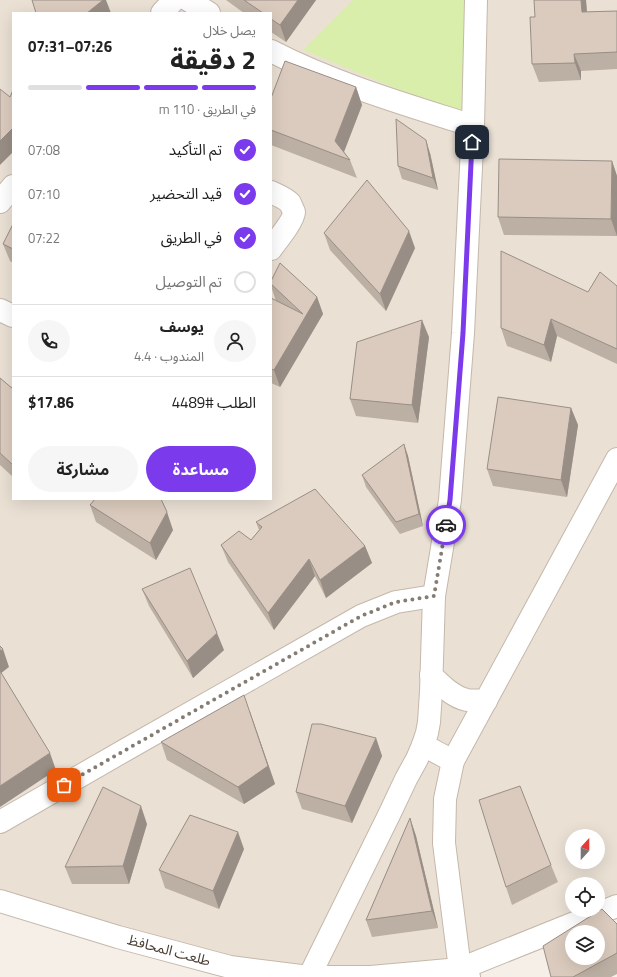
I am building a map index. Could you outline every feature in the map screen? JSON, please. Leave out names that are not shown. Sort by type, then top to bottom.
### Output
[{"type":"street","points":[[163,12],[174,0]]},
{"type":"street","points":[[188,0],[207,12]]},
{"type":"street","points":[[309,977],[417,759],[427,733],[429,722],[434,596],[450,500],[463,333],[473,126],[476,0]]},
{"type":"street","points":[[272,52],[342,83],[473,126]]},
{"type":"street","points":[[0,202],[12,187]]},
{"type":"street","points":[[272,192],[290,203],[294,212],[292,219],[281,237],[272,248]]},
{"type":"street","points":[[0,310],[12,316]]},
{"type":"street","points":[[465,973],[444,843],[445,799],[453,761],[617,459]]},
{"type":"street","points":[[0,822],[361,616],[396,602],[434,596]]},
{"type":"street","points":[[431,675],[440,685],[458,697],[468,700],[486,700]]},
{"type":"street","points":[[423,745],[453,761]]},
{"type":"street","name":"طلعت المحافظ","points":[[0,901],[118,937],[230,967],[309,977],[371,977],[465,973],[617,906]]},
{"type":"shaded area","points":[[0,0],[617,0],[617,906],[605,911],[605,877],[565,877],[565,917],[590,917],[570,925],[565,925],[565,927],[460,969],[309,977],[0,901]]},
{"type":"green space","points":[[353,0],[469,0],[470,119],[303,50]]},
{"type":"building","points":[[32,0],[103,0],[88,12],[36,12]]},
{"type":"building","points":[[244,0],[298,0],[280,25],[272,20],[272,12],[262,12]]},
{"type":"building","points":[[534,0],[581,0],[582,12],[617,11],[617,52],[574,54],[575,63],[532,64],[530,17],[535,17]]},
{"type":"building","points":[[285,61],[356,87],[335,141],[350,160],[272,130],[272,95]]},
{"type":"building","points":[[0,89],[10,97],[12,92],[12,129],[0,141]]},
{"type":"building","points":[[396,119],[426,140],[433,178],[398,166]]},
{"type":"building","points":[[499,159],[612,161],[611,219],[498,217]]},
{"type":"building","points":[[367,180],[409,231],[380,294],[324,233]]},
{"type":"building","points":[[12,226],[12,248],[3,244]]},
{"type":"building","points":[[501,251],[588,292],[600,272],[617,286],[617,349],[551,319],[544,345],[501,328]]},
{"type":"building","points":[[280,263],[317,297],[274,370],[272,369],[272,298],[303,314],[272,285],[272,279]]},
{"type":"building","points":[[422,320],[412,405],[350,399],[357,342]]},
{"type":"building","points":[[0,378],[12,388],[12,464],[0,453]]},
{"type":"building","points":[[498,397],[571,408],[561,480],[487,469]]},
{"type":"building","points":[[404,444],[419,514],[396,522],[362,475]]},
{"type":"building","points":[[315,489],[365,546],[320,580],[309,559],[268,613],[221,545],[239,531],[251,540],[262,527],[256,522]]},
{"type":"building","points":[[94,500],[161,500],[167,512],[150,543],[90,505]]},
{"type":"building","points":[[190,568],[217,633],[187,661],[142,589]]},
{"type":"building","points":[[0,671],[50,753],[0,786]]},
{"type":"building","points":[[244,695],[268,766],[238,787],[161,742]]},
{"type":"building","points":[[312,724],[321,724],[376,738],[345,806],[296,792]]},
{"type":"building","points":[[520,786],[551,865],[506,887],[479,800]]},
{"type":"building","points":[[103,787],[141,806],[123,866],[65,867]]},
{"type":"building","points":[[190,815],[238,832],[213,891],[159,870]]},
{"type":"building","points":[[410,818],[432,911],[366,920]]},
{"type":"building","points":[[605,912],[617,924],[617,953],[605,960],[605,925],[576,925],[589,917],[605,917]]},
{"type":"building","points":[[565,932],[565,965],[595,965],[573,977],[551,977],[543,946]]},
{"type":"way so far","points":[[64,785],[361,616],[396,602],[434,596],[446,525]]},
{"type":"route","points":[[446,525],[450,500],[463,333],[472,142]]}]
